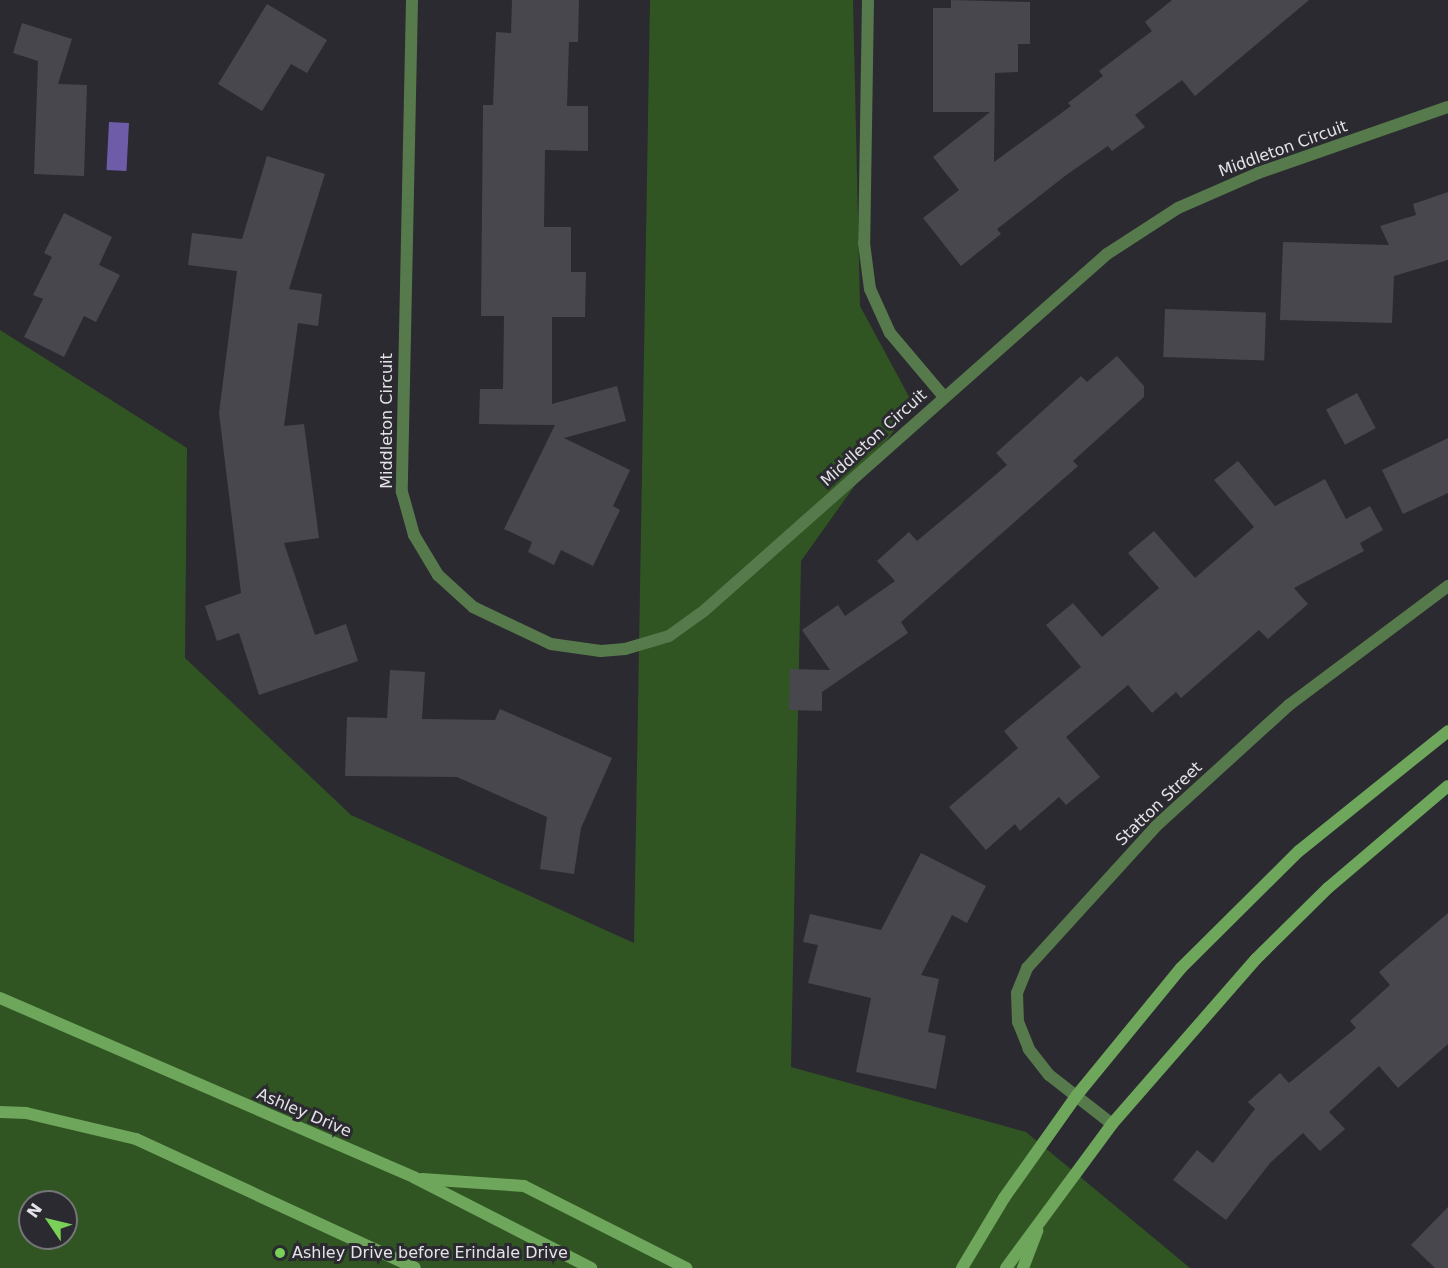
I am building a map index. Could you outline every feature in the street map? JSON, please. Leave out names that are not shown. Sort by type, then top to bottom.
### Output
[{"type":"main road","points":[[962,1268],[1004,1198],[1077,1095],[1181,968],[1299,851],[1448,731]]},
{"type":"main road","points":[[1006,1268],[1043,1213],[1112,1124],[1256,959],[1328,888],[1448,786]]},
{"type":"main road","name":"Ashley Drive","points":[[0,998],[415,1178],[590,1267]]},
{"type":"main road","points":[[0,1112],[27,1113],[135,1139],[415,1268]]},
{"type":"main road","points":[[415,1178],[524,1186],[686,1268]]},
{"type":"main road","points":[[1023,1268],[1043,1213]]},
{"type":"street","name":"Middleton Circuit","points":[[412,0],[402,492],[414,535],[432,565],[473,607],[551,644],[601,651],[625,649],[669,636],[705,610],[1107,254],[1178,208],[1258,174],[1448,107]]},
{"type":"street","name":"Middleton Circuit","points":[[868,0],[864,243],[870,289],[890,333],[944,397]]},
{"type":"street","name":"Statton Street","points":[[1112,1124],[1049,1075],[1029,1049],[1018,1022],[1017,993],[1028,968],[1156,826],[1289,705],[1448,586]]},
{"type":"green space","points":[[650,0],[853,0],[860,306],[913,404],[801,561],[791,1067],[1026,1132],[1190,1268],[0,1268],[0,330],[187,448],[185,658],[351,815],[634,943]]},
{"type":"shaded area","points":[[109,122],[129,123],[126,171],[106,170]]},
{"type":"building","points":[[512,0],[579,0],[578,42],[569,42],[567,106],[588,106],[588,151],[545,150],[544,227],[571,227],[571,272],[586,272],[585,317],[552,317],[552,404],[617,386],[626,421],[564,438],[630,470],[613,506],[620,510],[593,566],[561,550],[554,565],[528,552],[532,542],[504,529],[555,425],[479,424],[480,389],[503,389],[504,316],[481,316],[483,105],[493,105],[496,32],[511,33]]},
{"type":"building","points":[[951,0],[1030,2],[1030,44],[1018,44],[1018,72],[995,73],[994,162],[1071,106],[1068,103],[1103,76],[1099,71],[1152,31],[1145,22],[1172,0],[1309,0],[1195,96],[1182,80],[1135,115],[1145,127],[1112,151],[1108,146],[1065,176],[997,229],[1001,234],[961,266],[923,218],[959,190],[933,157],[990,112],[933,112],[933,8],[951,8]]},
{"type":"building","points":[[267,4],[327,40],[307,73],[291,64],[262,111],[218,84]]},
{"type":"building","points":[[22,23],[72,39],[58,84],[87,85],[84,176],[34,174],[38,61],[13,53]]},
{"type":"building","points":[[267,156],[325,174],[289,289],[322,294],[318,326],[298,323],[284,426],[304,424],[319,538],[284,543],[315,635],[346,624],[358,661],[259,695],[239,633],[217,641],[205,606],[241,593],[219,413],[237,271],[188,265],[192,233],[242,239]]},
{"type":"building","points":[[1448,192],[1448,260],[1394,276],[1392,323],[1280,320],[1283,242],[1389,245],[1380,226],[1416,215],[1413,204]]},
{"type":"building","points":[[64,213],[112,237],[99,265],[120,275],[96,322],[84,316],[64,357],[24,337],[43,299],[33,295],[52,257],[44,253]]},
{"type":"building","points":[[1165,309],[1266,313],[1264,360],[1163,357]]},
{"type":"building","points":[[1117,356],[1144,386],[1144,397],[1073,461],[1078,466],[901,622],[908,633],[822,692],[822,711],[789,710],[790,669],[830,670],[802,630],[838,605],[845,616],[895,581],[877,561],[909,532],[917,541],[965,501],[1007,465],[996,453],[1081,376],[1087,382]]},
{"type":"building","points":[[1357,393],[1376,428],[1345,445],[1326,409]]},
{"type":"building","points":[[1448,438],[1448,493],[1403,514],[1382,470]]},
{"type":"building","points":[[1238,461],[1275,506],[1325,479],[1346,519],[1370,506],[1383,530],[1360,543],[1364,551],[1294,588],[1308,604],[1268,639],[1259,630],[1181,698],[1176,692],[1152,713],[1128,685],[1066,737],[1100,777],[1066,805],[1059,797],[1020,831],[1015,824],[986,850],[949,807],[1018,748],[1004,731],[1081,667],[1046,625],[1073,603],[1102,637],[1159,588],[1128,553],[1154,531],[1195,578],[1254,527],[1214,480]]},
{"type":"building","points":[[390,670],[425,672],[422,719],[495,720],[500,709],[612,758],[581,828],[574,874],[540,869],[547,817],[457,777],[345,776],[347,717],[387,718]]},
{"type":"building","points":[[921,853],[986,886],[967,923],[952,915],[921,975],[939,979],[928,1032],[946,1036],[936,1089],[856,1072],[871,998],[808,983],[818,945],[803,942],[810,914],[881,930]]},
{"type":"building","points":[[1448,913],[1448,1044],[1398,1088],[1379,1066],[1329,1112],[1345,1129],[1320,1151],[1303,1133],[1270,1163],[1226,1220],[1173,1180],[1197,1150],[1213,1163],[1255,1109],[1248,1102],[1280,1073],[1289,1083],[1356,1028],[1350,1021],[1390,985],[1379,972]]},
{"type":"building","points":[[1448,1207],[1448,1268],[1435,1268],[1411,1245]]},
{"type":"place","name":"Ashley Drive before Erindale Drive","points":[[280,1253]]}]
